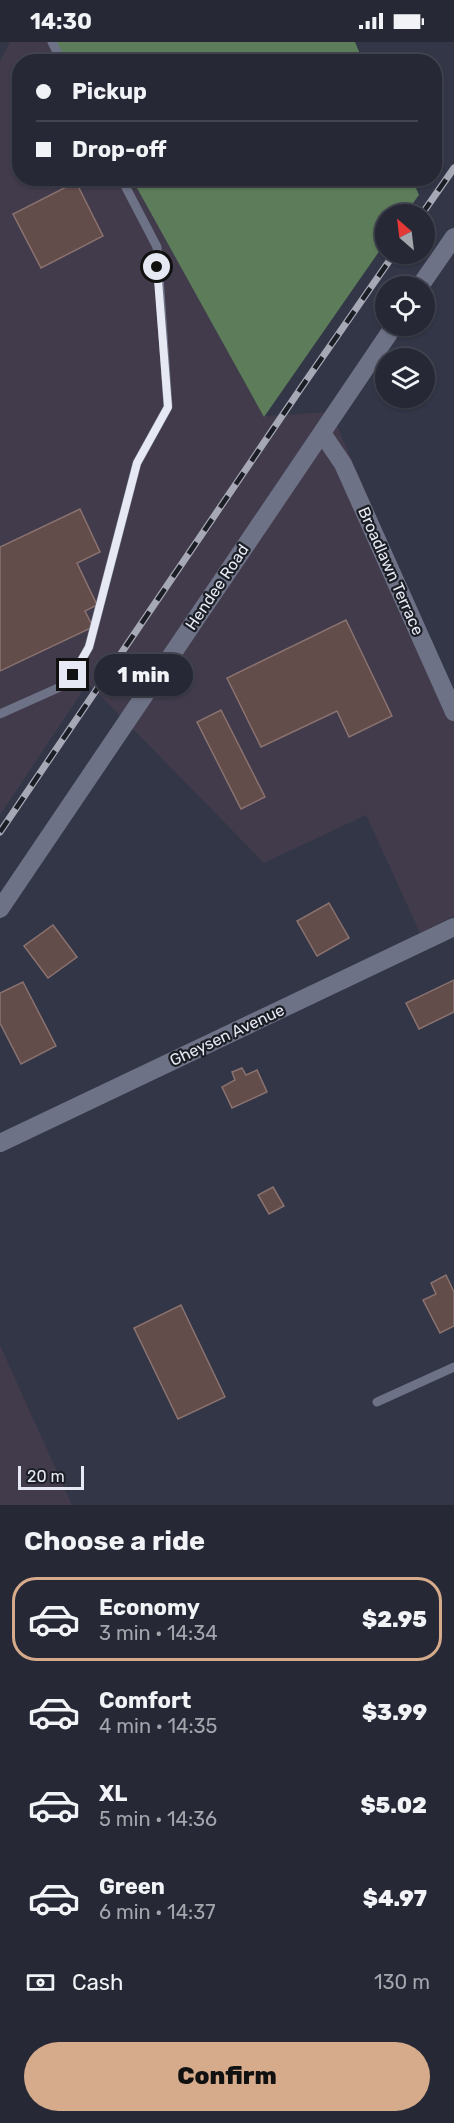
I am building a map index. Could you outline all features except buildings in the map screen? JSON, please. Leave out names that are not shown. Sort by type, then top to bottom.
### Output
[{"type":"street","points":[[427,276],[454,237]]},
{"type":"street","name":"Hendee Road","points":[[0,909],[387,336]]},
{"type":"street","name":"Broadlawn Terrace","points":[[321,433],[343,464],[454,712]]},
{"type":"street","name":"Gheysen Avenue","points":[[0,1143],[454,927]]},
{"type":"lane","points":[[0,714],[58,688],[73,675],[89,647],[137,463],[168,407],[156,248],[125,186]]},
{"type":"lane","points":[[377,1401],[454,1367]]},
{"type":"shaded area","points":[[10,42],[56,42],[63,54],[12,54],[12,186],[136,186],[264,416],[331,412],[454,694],[454,916],[420,933],[366,815],[264,863],[88,683],[0,815],[0,61]]},
{"type":"shaded area","points":[[0,1345],[72,1505],[0,1505]]},
{"type":"green space","points":[[56,42],[355,42],[360,54],[63,54]]},
{"type":"green space","points":[[136,186],[415,186],[419,195],[412,204],[375,204],[375,257],[264,417]]},
{"type":"railway","points":[[442,185],[454,168]]},
{"type":"railway","points":[[429,204],[441,186]]},
{"type":"railway","points":[[0,832],[387,264]]},
{"type":"route","points":[[73,675],[89,647],[137,463],[168,407],[157,267]]}]
